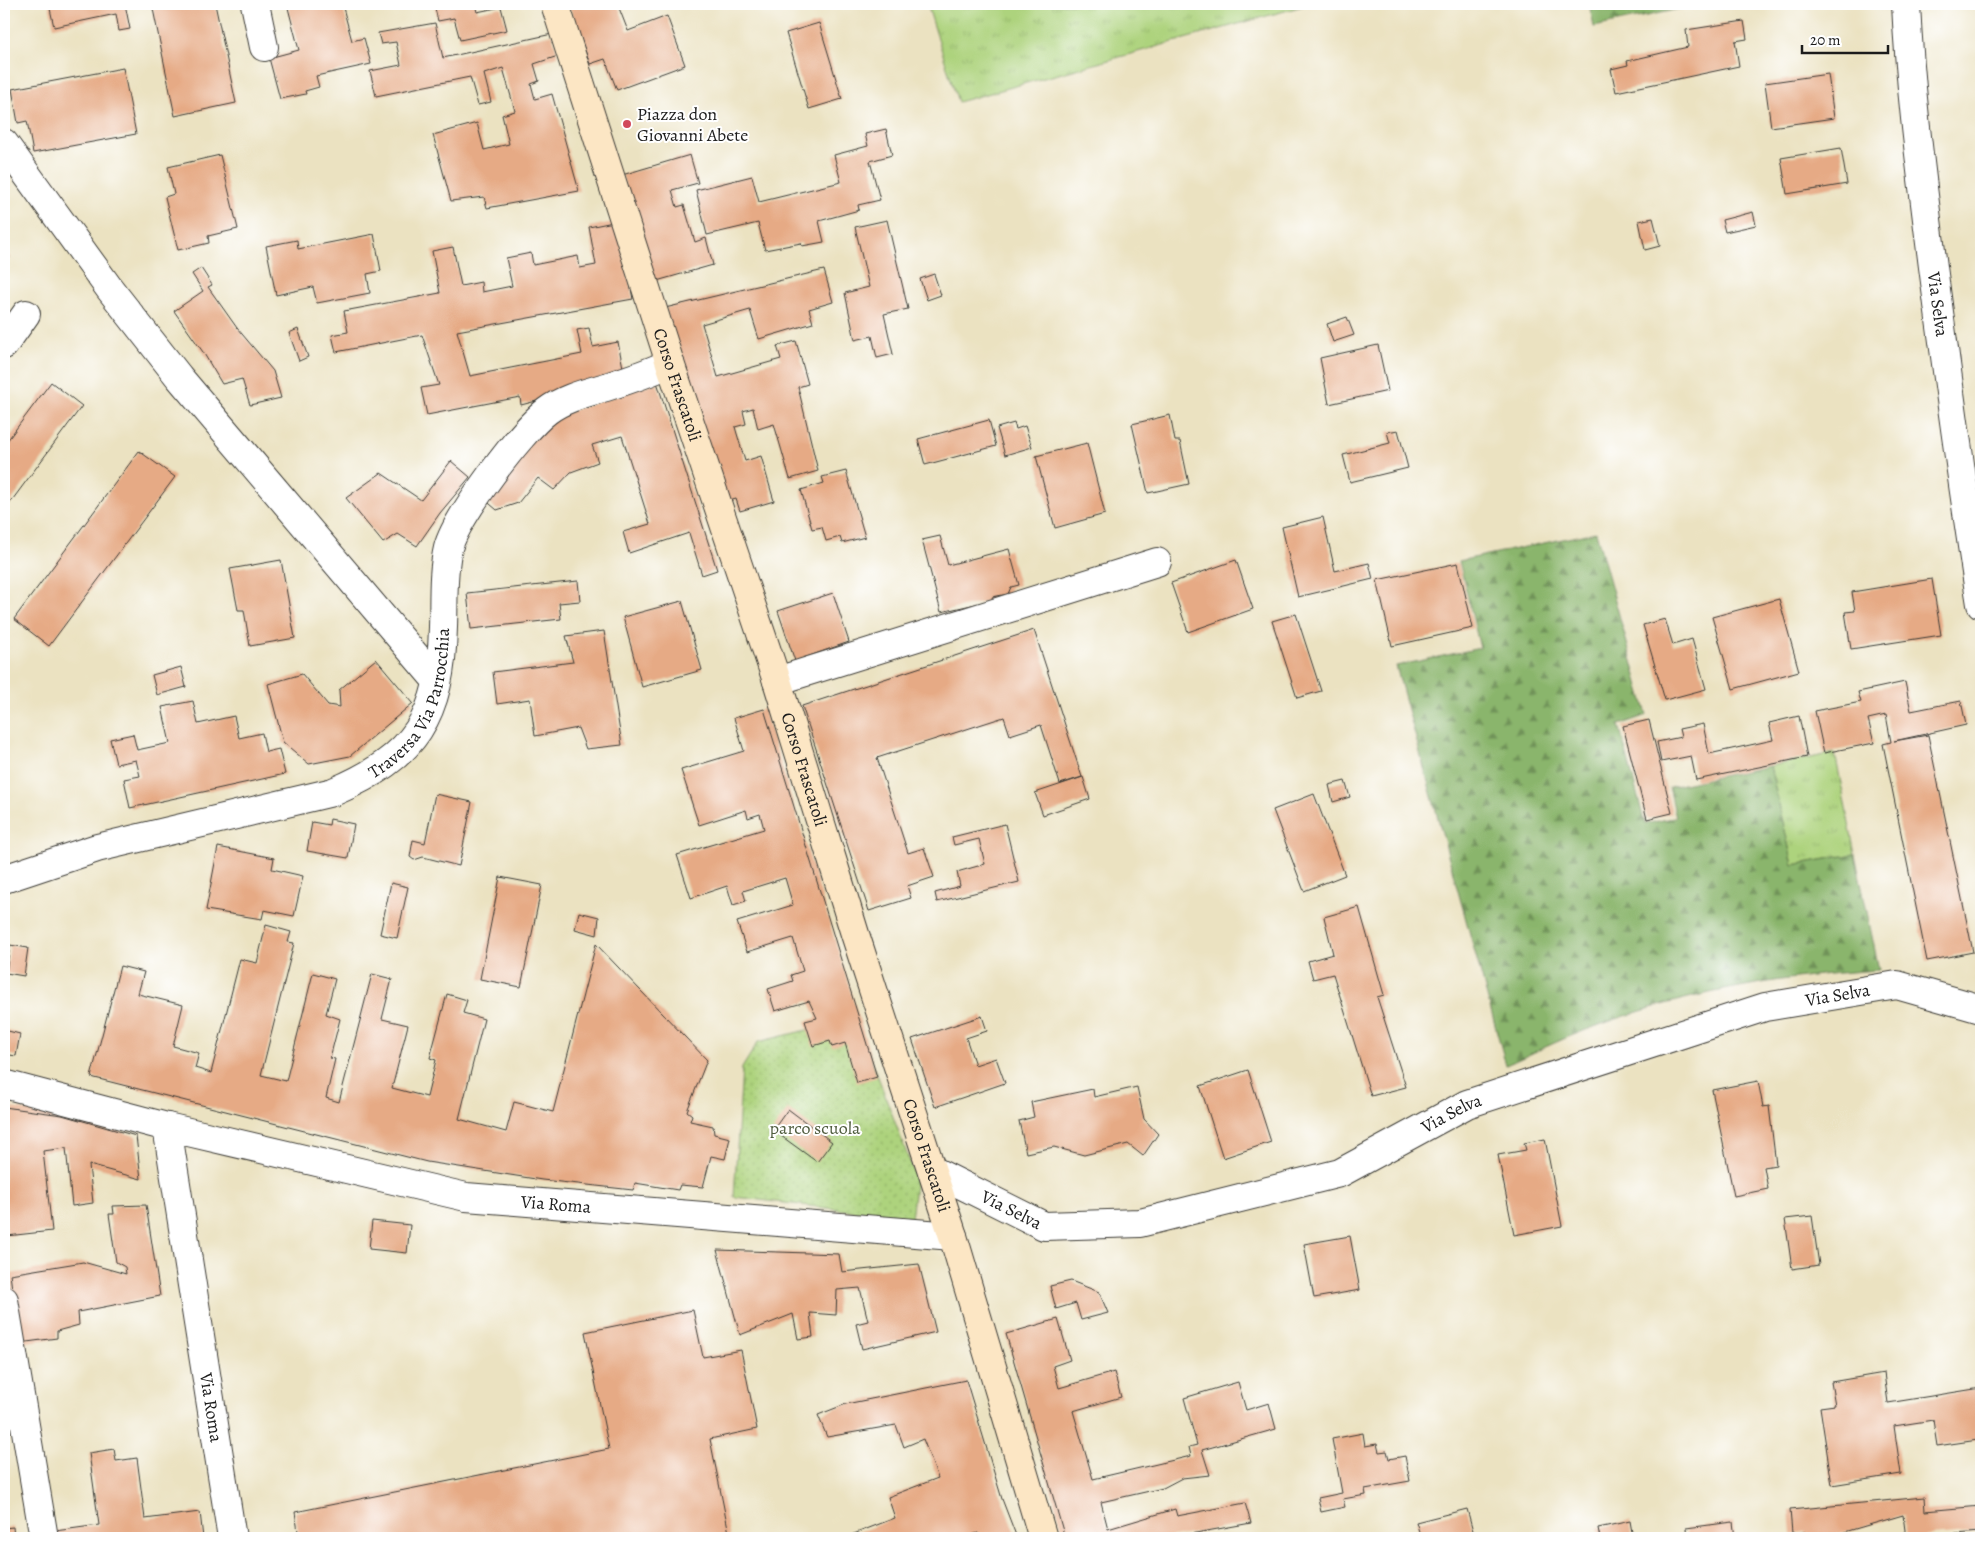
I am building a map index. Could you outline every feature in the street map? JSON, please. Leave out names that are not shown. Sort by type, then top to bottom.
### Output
[{"type":"street","points":[[255,4],[264,47]]},
{"type":"street","name":"Corso Frascatoli","points":[[556,4],[670,364],[777,681],[855,934],[953,1236],[1043,1538]]},
{"type":"street","name":"Via Selva","points":[[1906,4],[1909,72],[1922,177],[1957,450],[1981,604]]},
{"type":"street","points":[[4,143],[109,288],[179,377],[437,682]]},
{"type":"street","points":[[4,345],[26,314]]},
{"type":"street","name":"Traversa Via Parrocchia","points":[[4,879],[97,848],[333,792],[356,783],[396,756],[414,738],[428,716],[437,682],[443,634],[445,568],[448,547],[464,513],[513,448],[547,411],[564,400],[643,376],[670,364]]},
{"type":"street","points":[[777,681],[1157,562]]},
{"type":"street","name":"Via Selva","points":[[930,1164],[1044,1226],[1140,1223],[1340,1173],[1467,1104],[1765,1007],[1897,985],[1981,1009]]},
{"type":"street","name":"Via Roma","points":[[4,1084],[166,1127],[466,1197],[953,1236]]},
{"type":"street","name":"Via Roma","points":[[166,1127],[232,1538]]},
{"type":"street","points":[[4,1300],[11,1379],[44,1538]]},
{"type":"green space","points":[[927,4],[1310,4],[958,102]]},
{"type":"green space","points":[[1589,4],[1703,4],[1594,27]]},
{"type":"green space","points":[[1596,532],[1647,715],[1619,725],[1645,824],[1676,817],[1669,787],[1770,766],[1793,865],[1855,854],[1879,970],[1767,982],[1657,1006],[1586,1030],[1506,1065],[1396,666],[1480,648],[1459,561]]},
{"type":"green space","points":[[1835,753],[1855,854],[1793,865],[1770,766]]},
{"type":"green space","name":"parco scuola","points":[[856,1018],[916,1178],[911,1218],[734,1197],[742,1068],[758,1042]]},
{"type":"building","points":[[49,4],[125,4],[130,29],[119,31],[116,14],[54,27]]},
{"type":"building","points":[[152,4],[215,4],[236,103],[175,116]]},
{"type":"building","points":[[287,4],[342,4],[352,41],[364,38],[371,64],[316,76],[319,87],[305,91],[306,94],[280,99],[269,58],[299,50]]},
{"type":"building","points":[[434,4],[475,4],[477,12],[501,7],[507,30],[460,40],[454,18],[438,21]]},
{"type":"building","points":[[568,4],[630,4],[619,8],[628,31],[667,16],[685,65],[617,90],[605,59],[590,64]]},
{"type":"building","points":[[1744,21],[1747,39],[1735,41],[1739,66],[1616,92],[1611,69],[1628,65],[1627,61],[1688,47],[1686,30]]},
{"type":"building","points":[[435,23],[443,58],[552,34],[558,56],[534,64],[539,81],[531,84],[535,99],[552,94],[579,191],[487,208],[484,197],[451,201],[433,135],[477,123],[484,150],[509,144],[502,115],[515,111],[503,68],[484,74],[491,102],[478,105],[470,77],[376,96],[370,71],[401,65],[396,42],[381,44],[378,33]]},
{"type":"building","points":[[819,23],[842,99],[809,109],[786,33]]},
{"type":"building","points":[[123,68],[136,134],[33,153],[27,121],[18,123],[12,89]]},
{"type":"building","points":[[1828,74],[1834,118],[1771,127],[1765,83]]},
{"type":"building","points":[[886,129],[892,155],[870,161],[880,200],[858,205],[859,210],[819,221],[824,242],[802,246],[801,243],[765,250],[758,223],[707,235],[696,190],[752,176],[759,202],[841,182],[834,155],[868,146],[865,134]]},
{"type":"building","points":[[1841,148],[1847,184],[1787,194],[1781,158]]},
{"type":"building","points":[[220,155],[238,229],[208,236],[209,243],[178,250],[165,197],[174,194],[168,167]]},
{"type":"building","points":[[690,155],[698,183],[672,190],[677,207],[684,205],[695,242],[706,238],[713,265],[653,282],[622,175]]},
{"type":"building","points":[[1753,212],[1756,225],[1725,232],[1722,220]]},
{"type":"building","points":[[1653,218],[1660,246],[1645,250],[1639,221]]},
{"type":"building","points":[[887,220],[908,309],[884,314],[893,354],[877,358],[872,336],[855,340],[845,293],[869,287],[855,227]]},
{"type":"building","points":[[618,221],[633,299],[457,331],[470,376],[582,354],[577,330],[589,328],[593,347],[618,342],[625,378],[521,405],[520,397],[427,415],[421,388],[439,385],[422,335],[336,352],[332,335],[348,332],[344,311],[440,293],[432,251],[453,247],[461,286],[481,282],[482,292],[512,286],[506,258],[531,253],[533,265],[578,256],[580,268],[596,265],[589,227]]},
{"type":"building","points":[[374,234],[381,271],[367,274],[370,293],[317,303],[313,287],[276,295],[266,246],[297,240],[298,249]]},
{"type":"building","points":[[4,252],[10,257],[4,266]]},
{"type":"building","points":[[201,268],[212,285],[208,287],[237,328],[273,371],[281,398],[250,405],[242,379],[222,384],[203,352],[174,311],[203,291],[192,274]]},
{"type":"building","points":[[824,270],[833,302],[809,309],[813,323],[759,339],[750,310],[702,324],[718,377],[781,359],[777,346],[796,341],[808,384],[798,387],[818,471],[790,479],[774,424],[758,429],[753,408],[743,411],[746,424],[735,427],[745,461],[761,456],[774,501],[740,511],[736,499],[722,503],[665,308]]},
{"type":"building","points":[[934,274],[941,295],[927,300],[920,279]]},
{"type":"building","points":[[1347,317],[1354,335],[1333,342],[1327,324]]},
{"type":"building","points":[[298,329],[308,357],[299,361],[289,333]]},
{"type":"building","points":[[1378,345],[1388,391],[1329,404],[1320,358]]},
{"type":"building","points":[[51,382],[82,406],[4,511],[4,445]]},
{"type":"building","points":[[657,382],[717,570],[702,575],[689,533],[629,553],[623,532],[650,524],[622,436],[592,445],[598,462],[571,472],[554,490],[538,478],[518,503],[497,510],[483,498],[551,418]]},
{"type":"building","points":[[1170,415],[1175,441],[1180,441],[1189,484],[1148,493],[1132,424]]},
{"type":"building","points":[[989,420],[996,446],[925,465],[918,439]]},
{"type":"building","points":[[1014,423],[1016,429],[1025,426],[1032,447],[1005,455],[997,428]]},
{"type":"building","points":[[1398,430],[1408,468],[1350,482],[1343,455],[1390,443],[1387,432]]},
{"type":"building","points":[[1087,443],[1105,514],[1055,528],[1036,456]]},
{"type":"building","points":[[139,451],[175,477],[49,646],[14,619]]},
{"type":"building","points":[[451,461],[470,477],[440,513],[417,546],[398,534],[383,543],[346,498],[381,473],[421,500]]},
{"type":"building","points":[[846,471],[865,537],[842,543],[840,537],[826,541],[822,527],[812,529],[801,490],[824,483],[822,477]]},
{"type":"building","points":[[1323,517],[1335,571],[1369,563],[1373,579],[1298,597],[1282,527]]},
{"type":"building","points":[[940,536],[948,565],[1009,549],[1019,585],[1011,587],[1008,594],[992,597],[993,600],[941,612],[922,540]]},
{"type":"building","points":[[281,560],[295,638],[250,646],[244,610],[238,610],[230,569]]},
{"type":"building","points":[[1236,560],[1253,609],[1188,632],[1171,583]]},
{"type":"building","points":[[1458,563],[1473,628],[1392,646],[1377,580]]},
{"type":"building","points":[[1932,579],[1941,635],[1851,649],[1845,612],[1855,611],[1852,592]]},
{"type":"building","points":[[578,581],[580,601],[559,603],[561,619],[471,629],[467,593]]},
{"type":"building","points":[[833,593],[849,642],[795,661],[778,611]]},
{"type":"building","points":[[1779,599],[1799,671],[1733,689],[1712,617]]},
{"type":"building","points":[[682,601],[702,670],[642,687],[623,617]]},
{"type":"building","points":[[1296,614],[1321,691],[1297,698],[1272,621]]},
{"type":"building","points":[[1665,619],[1673,645],[1692,639],[1706,689],[1665,700],[1643,625]]},
{"type":"building","points":[[1034,630],[1082,777],[1060,784],[1041,725],[1010,735],[1004,717],[877,758],[908,853],[924,848],[934,877],[907,886],[911,898],[869,911],[802,706]]},
{"type":"building","points":[[604,631],[622,745],[586,749],[578,728],[535,736],[530,699],[497,704],[493,672],[573,662],[566,636]]},
{"type":"building","points":[[376,659],[413,703],[350,756],[309,764],[283,742],[268,684],[302,674],[328,705],[340,707],[339,690]]},
{"type":"building","points":[[181,667],[186,687],[157,695],[152,675]]},
{"type":"building","points":[[1905,682],[1911,711],[1961,701],[1966,725],[1894,741],[1928,735],[1973,952],[1927,961],[1883,744],[1891,742],[1886,715],[1868,719],[1874,743],[1824,753],[1815,711],[1861,702],[1858,692]]},
{"type":"building","points":[[193,701],[198,724],[234,716],[239,738],[262,733],[266,752],[279,749],[285,774],[130,808],[124,779],[140,776],[136,760],[116,764],[110,739],[133,734],[137,750],[170,743],[162,707]]},
{"type":"building","points":[[764,709],[877,1077],[857,1083],[845,1043],[832,1047],[830,1041],[813,1046],[805,1021],[817,1018],[809,1001],[775,1011],[768,989],[793,981],[791,975],[803,971],[793,938],[747,952],[737,922],[793,905],[785,878],[743,891],[746,901],[733,905],[727,886],[691,898],[677,855],[764,829],[760,814],[748,818],[746,810],[699,825],[681,770],[744,751],[734,718]]},
{"type":"building","points":[[1799,716],[1807,757],[1696,780],[1691,756],[1661,762],[1657,742],[1681,737],[1679,729],[1703,724],[1709,754],[1773,740],[1769,723]]},
{"type":"building","points":[[1649,720],[1672,813],[1647,819],[1623,726]]},
{"type":"building","points":[[1083,777],[1090,799],[1043,815],[1035,793]]},
{"type":"building","points":[[1345,781],[1350,797],[1333,802],[1329,785]]},
{"type":"building","points":[[435,794],[472,802],[459,866],[423,857],[414,860],[410,857],[413,840],[425,843]]},
{"type":"building","points":[[1314,794],[1345,875],[1304,891],[1273,810]]},
{"type":"building","points":[[330,819],[354,824],[348,858],[307,851],[312,822],[329,825]]},
{"type":"building","points":[[1005,824],[1019,882],[937,902],[935,893],[960,886],[957,872],[985,864],[979,839],[954,845],[952,837]]},
{"type":"building","points":[[218,847],[274,858],[272,869],[303,876],[294,916],[264,910],[262,919],[206,910]]},
{"type":"building","points":[[500,877],[542,885],[521,987],[480,979]]},
{"type":"building","points":[[391,883],[408,887],[397,938],[380,934]]},
{"type":"building","points":[[1359,907],[1384,995],[1377,997],[1406,1087],[1371,1096],[1333,974],[1313,979],[1308,961],[1333,954],[1324,917]]},
{"type":"building","points":[[579,912],[599,917],[597,935],[575,929]]},
{"type":"building","points":[[266,925],[291,932],[288,942],[294,943],[261,1075],[286,1081],[313,973],[335,979],[326,1014],[340,1019],[330,1058],[335,1059],[326,1098],[339,1102],[372,974],[392,979],[382,1019],[408,1025],[392,1088],[427,1097],[436,1060],[430,1058],[447,994],[467,1000],[463,1013],[484,1019],[459,1119],[506,1132],[514,1102],[553,1112],[596,944],[707,1060],[687,1111],[692,1115],[690,1121],[713,1126],[714,1134],[730,1138],[725,1159],[711,1156],[703,1187],[680,1185],[678,1190],[635,1183],[633,1190],[542,1180],[427,1162],[91,1077],[120,966],[144,972],[138,994],[183,1005],[173,1046],[199,1053],[195,1068],[211,1073],[240,959],[257,963]]},
{"type":"building","points":[[10,945],[28,948],[24,976],[6,973]]},
{"type":"building","points":[[982,1016],[987,1031],[966,1038],[975,1065],[996,1058],[1005,1083],[935,1107],[912,1039]]},
{"type":"building","points":[[4,1030],[20,1034],[16,1056],[4,1054]]},
{"type":"building","points":[[1248,1070],[1271,1142],[1223,1158],[1200,1086]]},
{"type":"building","points":[[1758,1081],[1763,1107],[1769,1106],[1776,1165],[1764,1167],[1768,1189],[1734,1196],[1712,1090]]},
{"type":"building","points":[[1137,1087],[1144,1119],[1158,1134],[1143,1156],[1128,1144],[1084,1155],[1054,1147],[1026,1153],[1019,1121],[1034,1117],[1031,1102],[1093,1089],[1094,1097]]},
{"type":"building","points":[[4,1107],[62,1115],[136,1136],[141,1179],[89,1165],[93,1203],[72,1206],[66,1148],[43,1151],[52,1231],[7,1236],[4,1203]]},
{"type":"building","points":[[788,1109],[832,1142],[817,1162],[773,1130]]},
{"type":"building","points":[[1545,1139],[1562,1226],[1514,1235],[1498,1155],[1526,1150],[1524,1143]]},
{"type":"building","points":[[146,1205],[160,1296],[78,1312],[79,1325],[57,1331],[57,1338],[19,1343],[10,1274],[83,1262],[126,1274],[125,1267],[116,1262],[109,1214],[114,1214],[113,1206]]},
{"type":"building","points":[[1812,1216],[1819,1265],[1792,1269],[1785,1219]]},
{"type":"building","points":[[372,1221],[410,1225],[407,1253],[369,1249]]},
{"type":"building","points":[[1350,1236],[1360,1290],[1314,1298],[1304,1244]]},
{"type":"building","points":[[717,1250],[839,1254],[842,1272],[919,1264],[936,1332],[862,1349],[856,1324],[868,1321],[860,1288],[837,1290],[836,1315],[810,1313],[813,1337],[798,1339],[793,1314],[740,1335]]},
{"type":"building","points":[[1071,1281],[1099,1292],[1108,1313],[1081,1320],[1076,1303],[1056,1309],[1050,1286]]},
{"type":"building","points":[[693,1310],[703,1357],[741,1350],[757,1429],[710,1439],[730,1538],[299,1538],[295,1512],[609,1449],[585,1332]]},
{"type":"building","points":[[1058,1319],[1070,1360],[1053,1366],[1059,1388],[1114,1372],[1121,1397],[1073,1411],[1093,1479],[1191,1456],[1189,1447],[1197,1445],[1184,1398],[1238,1382],[1246,1410],[1269,1403],[1276,1429],[1202,1450],[1210,1475],[1182,1478],[1163,1488],[1101,1502],[1108,1529],[1175,1509],[1177,1516],[1245,1503],[1251,1523],[1168,1538],[1065,1538],[1006,1334]]},
{"type":"building","points":[[1884,1373],[1888,1403],[1981,1388],[1981,1452],[1978,1440],[1937,1446],[1933,1420],[1894,1426],[1901,1474],[1832,1485],[1820,1407],[1835,1405],[1831,1382]]},
{"type":"building","points":[[966,1380],[1002,1499],[1017,1538],[980,1538],[978,1533],[961,1538],[852,1538],[851,1535],[895,1518],[888,1497],[938,1478],[923,1439],[904,1447],[896,1425],[827,1437],[818,1415],[846,1404]]},
{"type":"building","points":[[1363,1433],[1365,1446],[1377,1444],[1379,1452],[1387,1451],[1389,1459],[1405,1456],[1410,1481],[1365,1489],[1366,1495],[1343,1499],[1345,1507],[1321,1512],[1318,1498],[1342,1493],[1332,1439]]},
{"type":"building","points":[[114,1449],[116,1461],[137,1458],[145,1519],[200,1512],[203,1538],[56,1538],[55,1531],[99,1525],[89,1453]]},
{"type":"building","points":[[1924,1497],[1925,1511],[1981,1506],[1981,1532],[1906,1538],[1903,1515],[1824,1538],[1806,1538],[1805,1532],[1792,1533],[1790,1510]]},
{"type":"building","points":[[1467,1509],[1475,1538],[1421,1538],[1416,1522]]},
{"type":"building","points":[[1630,1521],[1633,1538],[1600,1538],[1598,1528]]},
{"type":"building","points":[[1733,1522],[1735,1538],[1687,1538],[1686,1528]]},
{"type":"building","points":[[13,1527],[14,1538],[4,1538],[4,1528]]},
{"type":"place","name":"Piazza don Giovanni Abete","points":[[627,124]]}]
